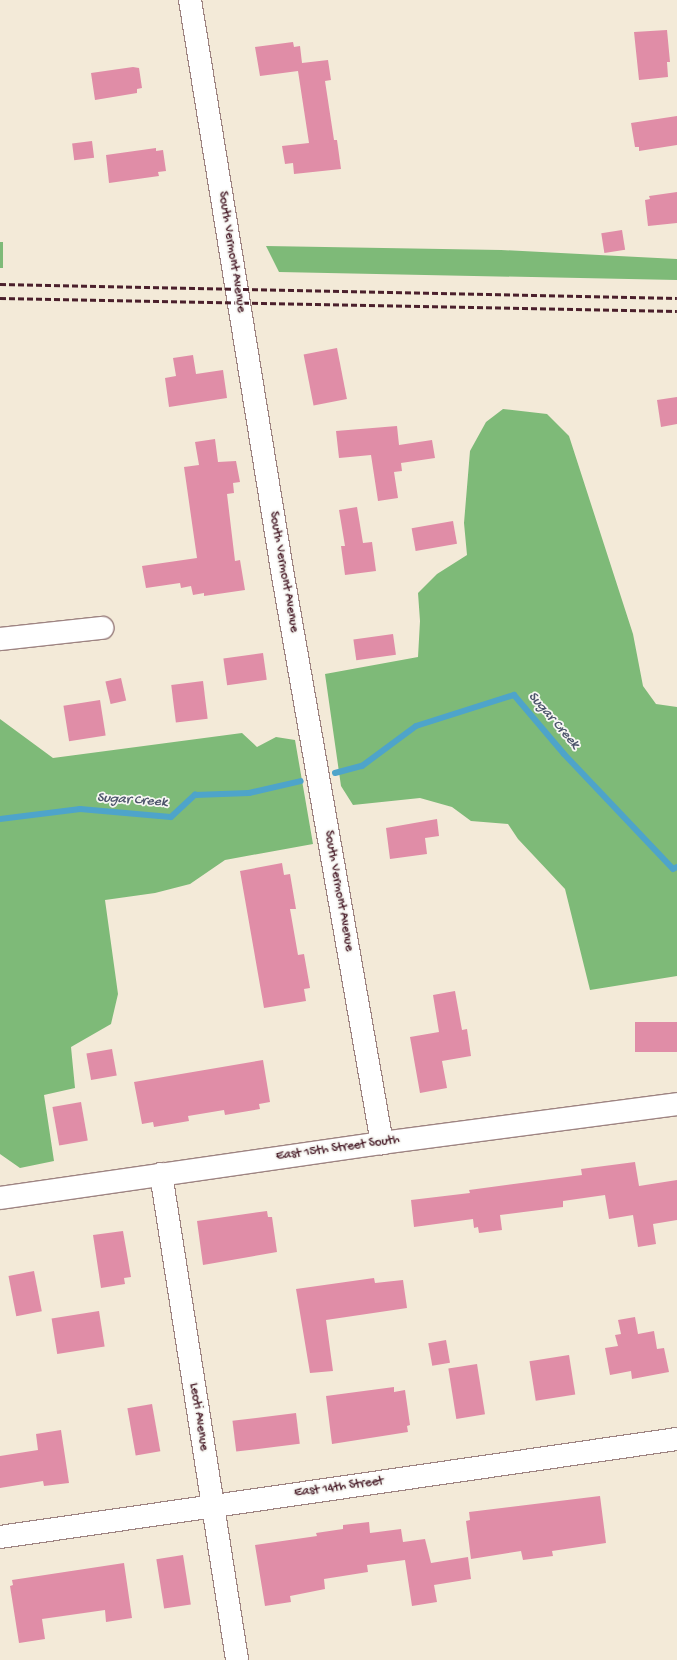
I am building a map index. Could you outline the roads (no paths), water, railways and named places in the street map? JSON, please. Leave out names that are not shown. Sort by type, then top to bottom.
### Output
[{"type":"street","name":"South Vermont Avenue","points":[[190,0],[283,576],[382,1142]]},
{"type":"street","points":[[0,639],[102,628]]},
{"type":"street","name":"East 15th Street South","points":[[0,1198],[382,1142],[677,1104]]},
{"type":"street","name":"Leoti Avenue","points":[[161,1174],[237,1660]]},
{"type":"street","name":"East 14th Street","points":[[0,1537],[677,1439]]},
{"type":"waterway","name":"Sugar Creek","points":[[335,773],[362,766],[416,726],[514,695],[564,754],[673,869],[677,867]]},
{"type":"waterway","name":"Sugar Creek","points":[[0,819],[80,809],[171,817],[195,795],[249,793],[301,781]]},
{"type":"railway","points":[[0,284],[677,298]]},
{"type":"railway","points":[[0,298],[677,311]]}]
